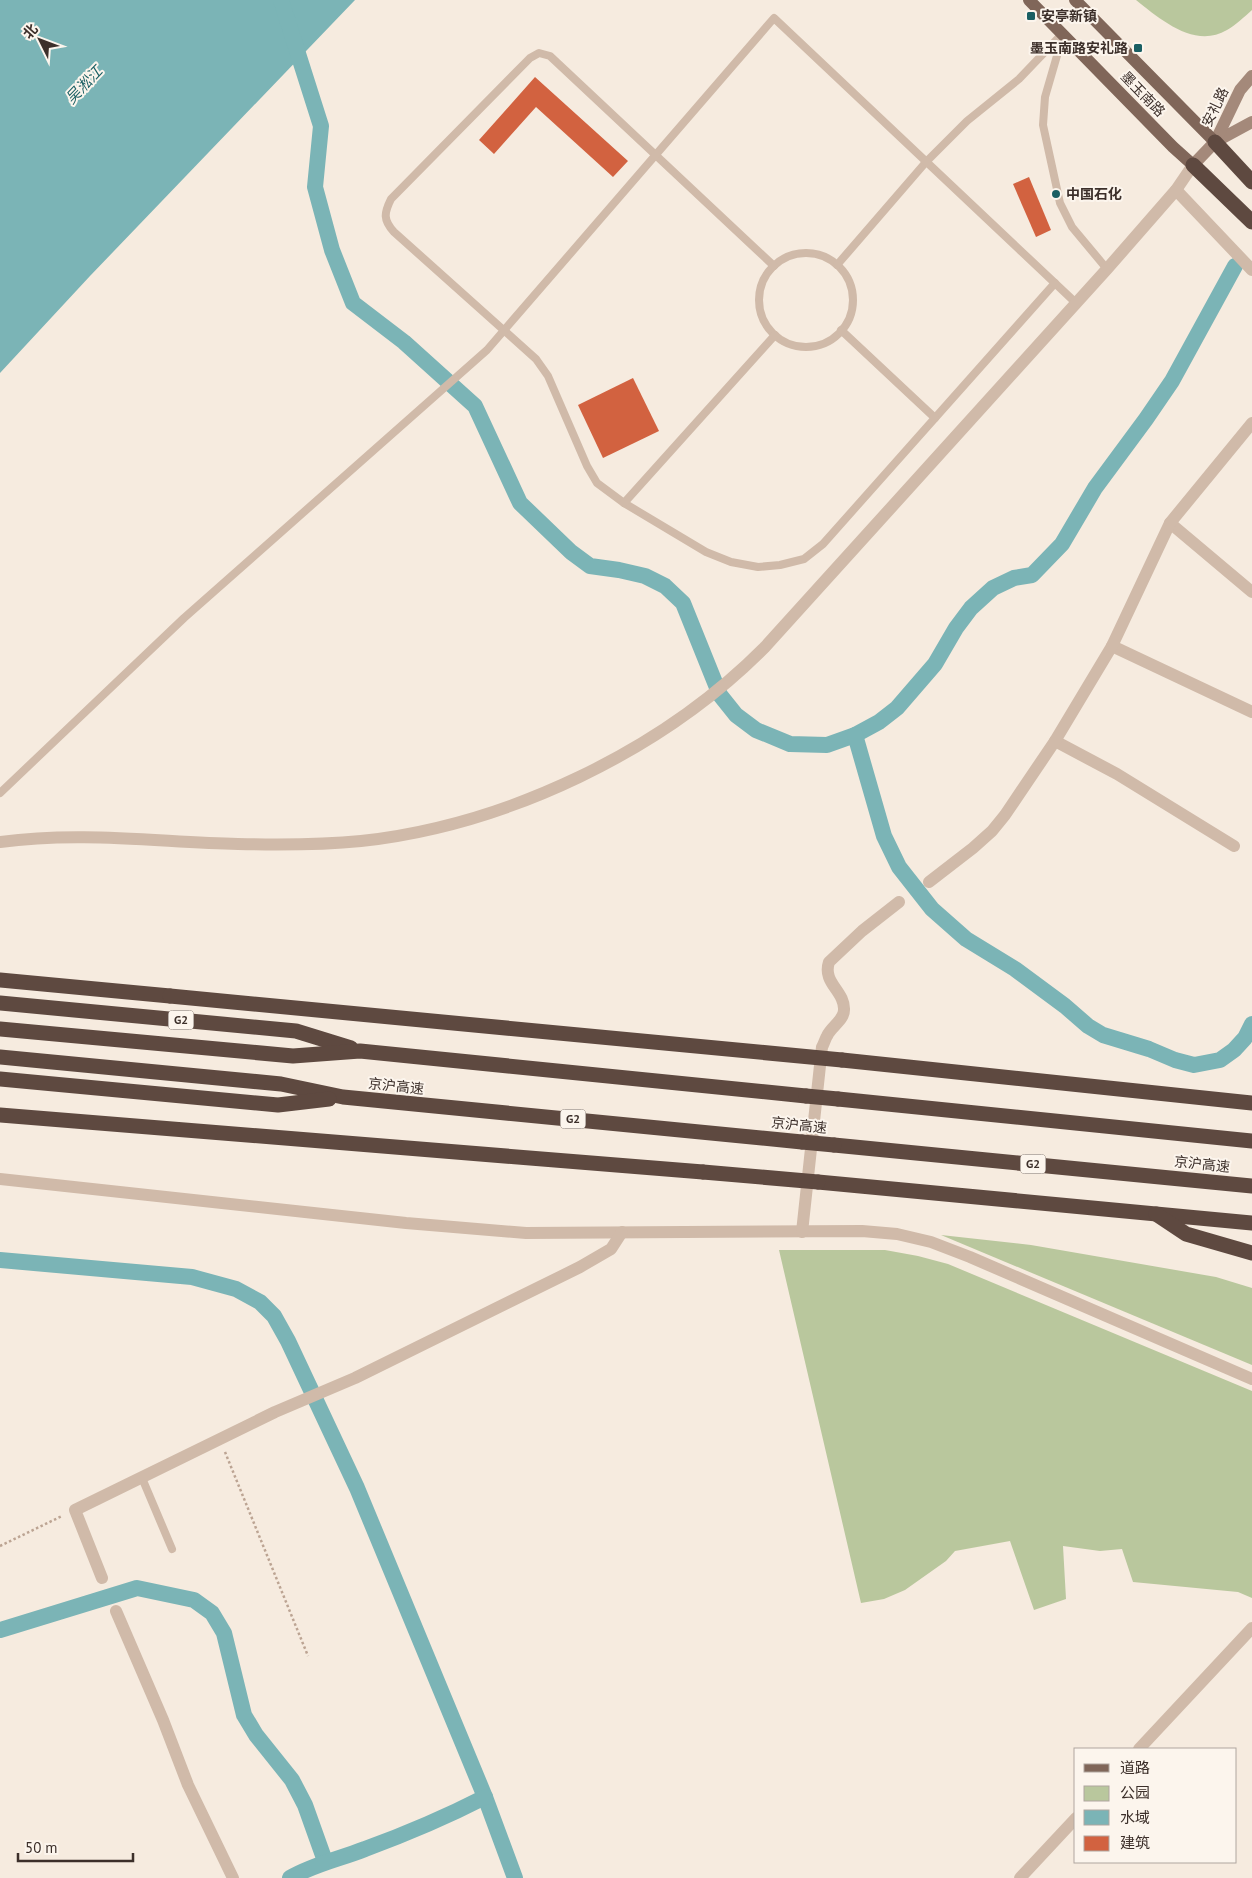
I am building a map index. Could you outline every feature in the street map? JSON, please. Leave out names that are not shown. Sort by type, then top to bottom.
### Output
[{"type":"highway","points":[[1215,142],[1252,182]]},
{"type":"highway","points":[[1193,165],[1252,222]]},
{"type":"highway","points":[[0,980],[842,1060],[1252,1102]]},
{"type":"highway","name":"京沪高速","points":[[0,1003],[296,1031],[360,1050],[1252,1141]]},
{"type":"highway","name":"京沪高速","points":[[0,1029],[293,1056],[360,1050]]},
{"type":"highway","name":"京沪高速","points":[[0,1057],[281,1084],[343,1097],[1252,1186]]},
{"type":"highway","name":"京沪高速","points":[[0,1079],[278,1104],[343,1097]]},
{"type":"highway","points":[[0,1115],[818,1182],[1252,1222]]},
{"type":"highway","points":[[1155,1213],[1186,1234],[1252,1253]]},
{"type":"main road","name":"墨玉南路","points":[[1029,0],[1173,148],[1193,165]]},
{"type":"main road","name":"墨玉南路","points":[[1075,0],[1215,142]]},
{"type":"street","name":"安礼路","points":[[1215,142],[1240,90],[1252,76]]},
{"type":"street","name":"安礼路","points":[[1215,142],[1252,122]]},
{"type":"street","points":[[0,842],[31,838],[98,837],[236,844],[301,844],[361,841],[413,833],[474,818],[528,800],[590,772],[682,717],[729,681],[765,647],[1107,269],[1176,190],[1193,165],[1215,142]]},
{"type":"street","points":[[1176,190],[1252,270]]},
{"type":"street","points":[[929,882],[992,831],[1010,809],[1055,741],[1112,646],[1170,523],[1252,423]]},
{"type":"street","points":[[1170,523],[1252,592]]},
{"type":"street","points":[[1112,646],[1252,712]]},
{"type":"street","points":[[1055,741],[1116,774],[1234,846]]},
{"type":"street","points":[[802,1232],[822,1047],[826,1036],[842,1018],[844,1010],[838,992],[828,977],[827,969],[829,962],[862,931],[899,902]]},
{"type":"street","points":[[0,1179],[406,1223],[526,1232],[862,1231],[897,1234],[931,1242],[970,1257],[1252,1378]]},
{"type":"street","points":[[102,1578],[75,1510],[275,1412],[355,1378],[580,1267],[611,1249],[622,1232]]},
{"type":"street","points":[[116,1610],[163,1720],[188,1785],[231,1873]]},
{"type":"street","points":[[1140,1748],[1252,1628]]},
{"type":"street","points":[[1020,1878],[1074,1820]]},
{"type":"lane","points":[[0,793],[184,618],[487,350],[774,18],[1076,303]]},
{"type":"lane","points":[[837,265],[926,162],[967,121],[1019,79],[1063,33]]},
{"type":"lane","points":[[1063,33],[1045,97],[1043,125],[1060,203],[1072,228],[1107,269]]},
{"type":"lane","points":[[774,266],[550,56],[539,53],[530,58],[391,199],[385,211],[387,224],[536,359],[548,376],[587,466],[597,483],[624,503],[706,552],[731,562],[758,567],[804,559],[823,544],[1055,283]]},
{"type":"lane","points":[[800,254],[819,255],[837,265],[850,283],[852,294],[850,316],[841,330],[828,341],[806,347],[795,346],[775,336],[763,320],[759,301],[763,282],[774,266],[782,260],[800,254]]},
{"type":"lane","points":[[841,330],[935,418]]},
{"type":"lane","points":[[624,503],[775,336]]},
{"type":"lane","points":[[142,1478],[172,1549]]},
{"type":"path","points":[[220,1439],[308,1656]]},
{"type":"path","points":[[0,1546],[75,1510]]},
{"type":"green space","points":[[1136,0],[1252,0],[1252,10],[1227,30],[1215,35],[1203,36],[1179,30],[1156,16]]},
{"type":"green space","points":[[941,1235],[1031,1245],[1216,1277],[1252,1288],[1252,1365]]},
{"type":"green space","points":[[779,1250],[885,1250],[948,1264],[1252,1391],[1252,1598],[1238,1592],[1133,1582],[1122,1549],[1100,1551],[1063,1546],[1066,1599],[1034,1610],[1010,1541],[955,1551],[946,1561],[905,1590],[884,1599],[861,1603]]},
{"type":"water","name":"吴淞江","points":[[0,0],[355,0],[90,276],[0,373]]},
{"type":"building","points":[[535,77],[628,161],[613,177],[536,107],[494,154],[479,140]]},
{"type":"building","points":[[1029,177],[1051,230],[1036,237],[1013,184]]},
{"type":"building","points":[[633,378],[659,431],[603,458],[578,405]]},
{"type":"waterway","points":[[281,0],[321,126],[315,187],[332,250],[353,303],[404,342],[475,406],[520,503],[571,552],[590,566],[645,576],[665,586],[683,603],[720,695],[736,715],[756,730],[790,744],[827,745],[855,735],[879,722],[897,708],[935,664],[956,628],[971,608],[993,588],[1014,578],[1032,575],[1062,544],[1095,488],[1172,381],[1235,266]]},
{"type":"waterway","points":[[855,735],[884,836],[899,867],[932,909],[966,939],[1015,969],[1065,1006],[1088,1026],[1103,1035],[1149,1049],[1175,1060],[1194,1065],[1220,1060],[1234,1050],[1245,1038],[1252,1024]]},
{"type":"waterway","points":[[0,1260],[192,1277],[236,1289],[260,1302],[274,1316],[288,1341],[357,1488],[485,1797],[515,1878]]},
{"type":"waterway","points":[[0,1630],[137,1588],[194,1600],[212,1613],[224,1633],[244,1715],[256,1735],[292,1780],[305,1805],[325,1861]]},
{"type":"waterway","points":[[290,1878],[318,1865],[356,1853],[411,1831],[485,1797]]},
{"type":"place","name":"安亭新镇","points":[[1031,16]]},
{"type":"place","name":"墨玉南路安礼路","points":[[1138,48]]},
{"type":"place","name":"中国石化","points":[[1056,194]]}]
